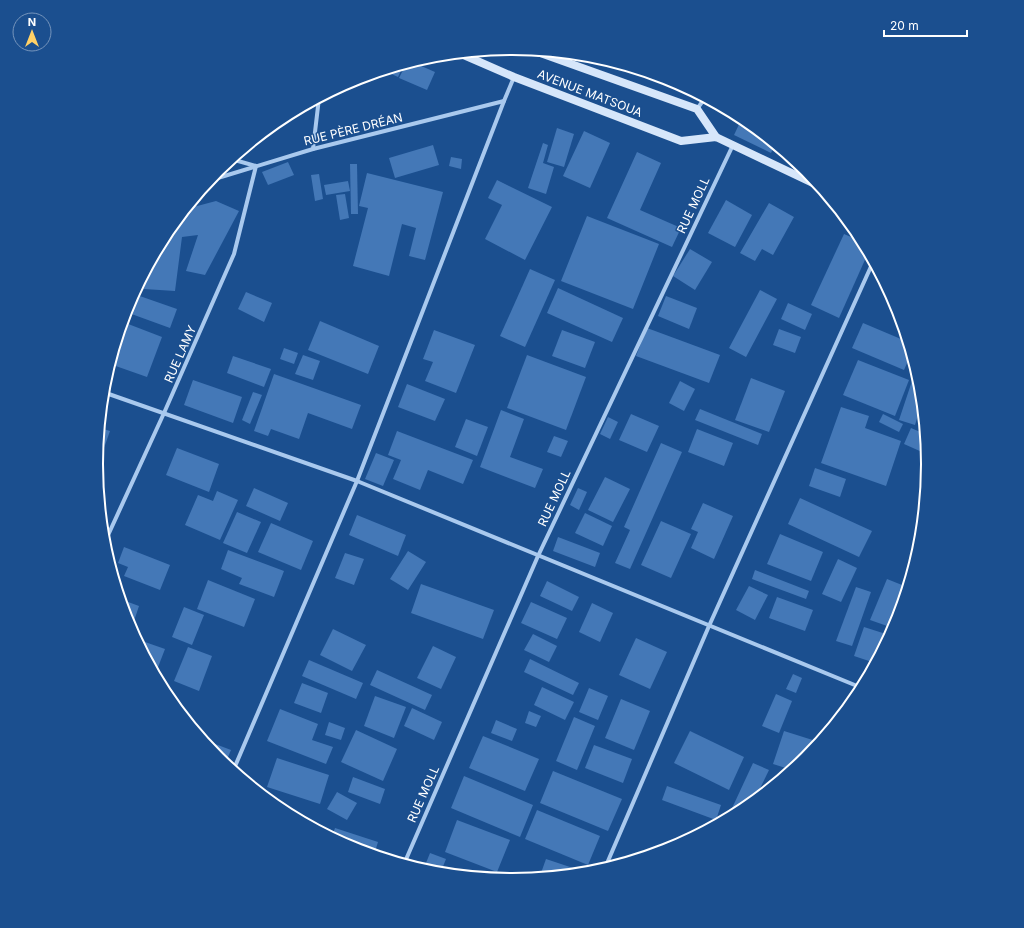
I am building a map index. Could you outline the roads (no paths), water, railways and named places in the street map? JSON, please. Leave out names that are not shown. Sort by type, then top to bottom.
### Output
[{"type":"street","name":"AVENUE MATSOUA","points":[[468,57],[514,77],[681,141],[716,138],[806,180]]},
{"type":"street","name":"AVENUE MATSOUA","points":[[551,57],[697,109]]},
{"type":"street","points":[[235,765],[357,481],[514,77]]},
{"type":"street","name":"RUE PÈRE DRÉAN","points":[[221,177],[313,149],[504,101]]},
{"type":"street","points":[[702,102],[697,109],[716,138]]},
{"type":"street","points":[[313,149],[318,104]]},
{"type":"street","name":"RUE MOLL","points":[[406,859],[538,556],[733,145]]},
{"type":"street","points":[[237,161],[256,166]]},
{"type":"street","name":"RUE LAMY","points":[[109,533],[234,254],[256,166]]},
{"type":"street","points":[[608,861],[709,626],[870,268]]},
{"type":"street","points":[[109,394],[357,481],[856,685]]}]
